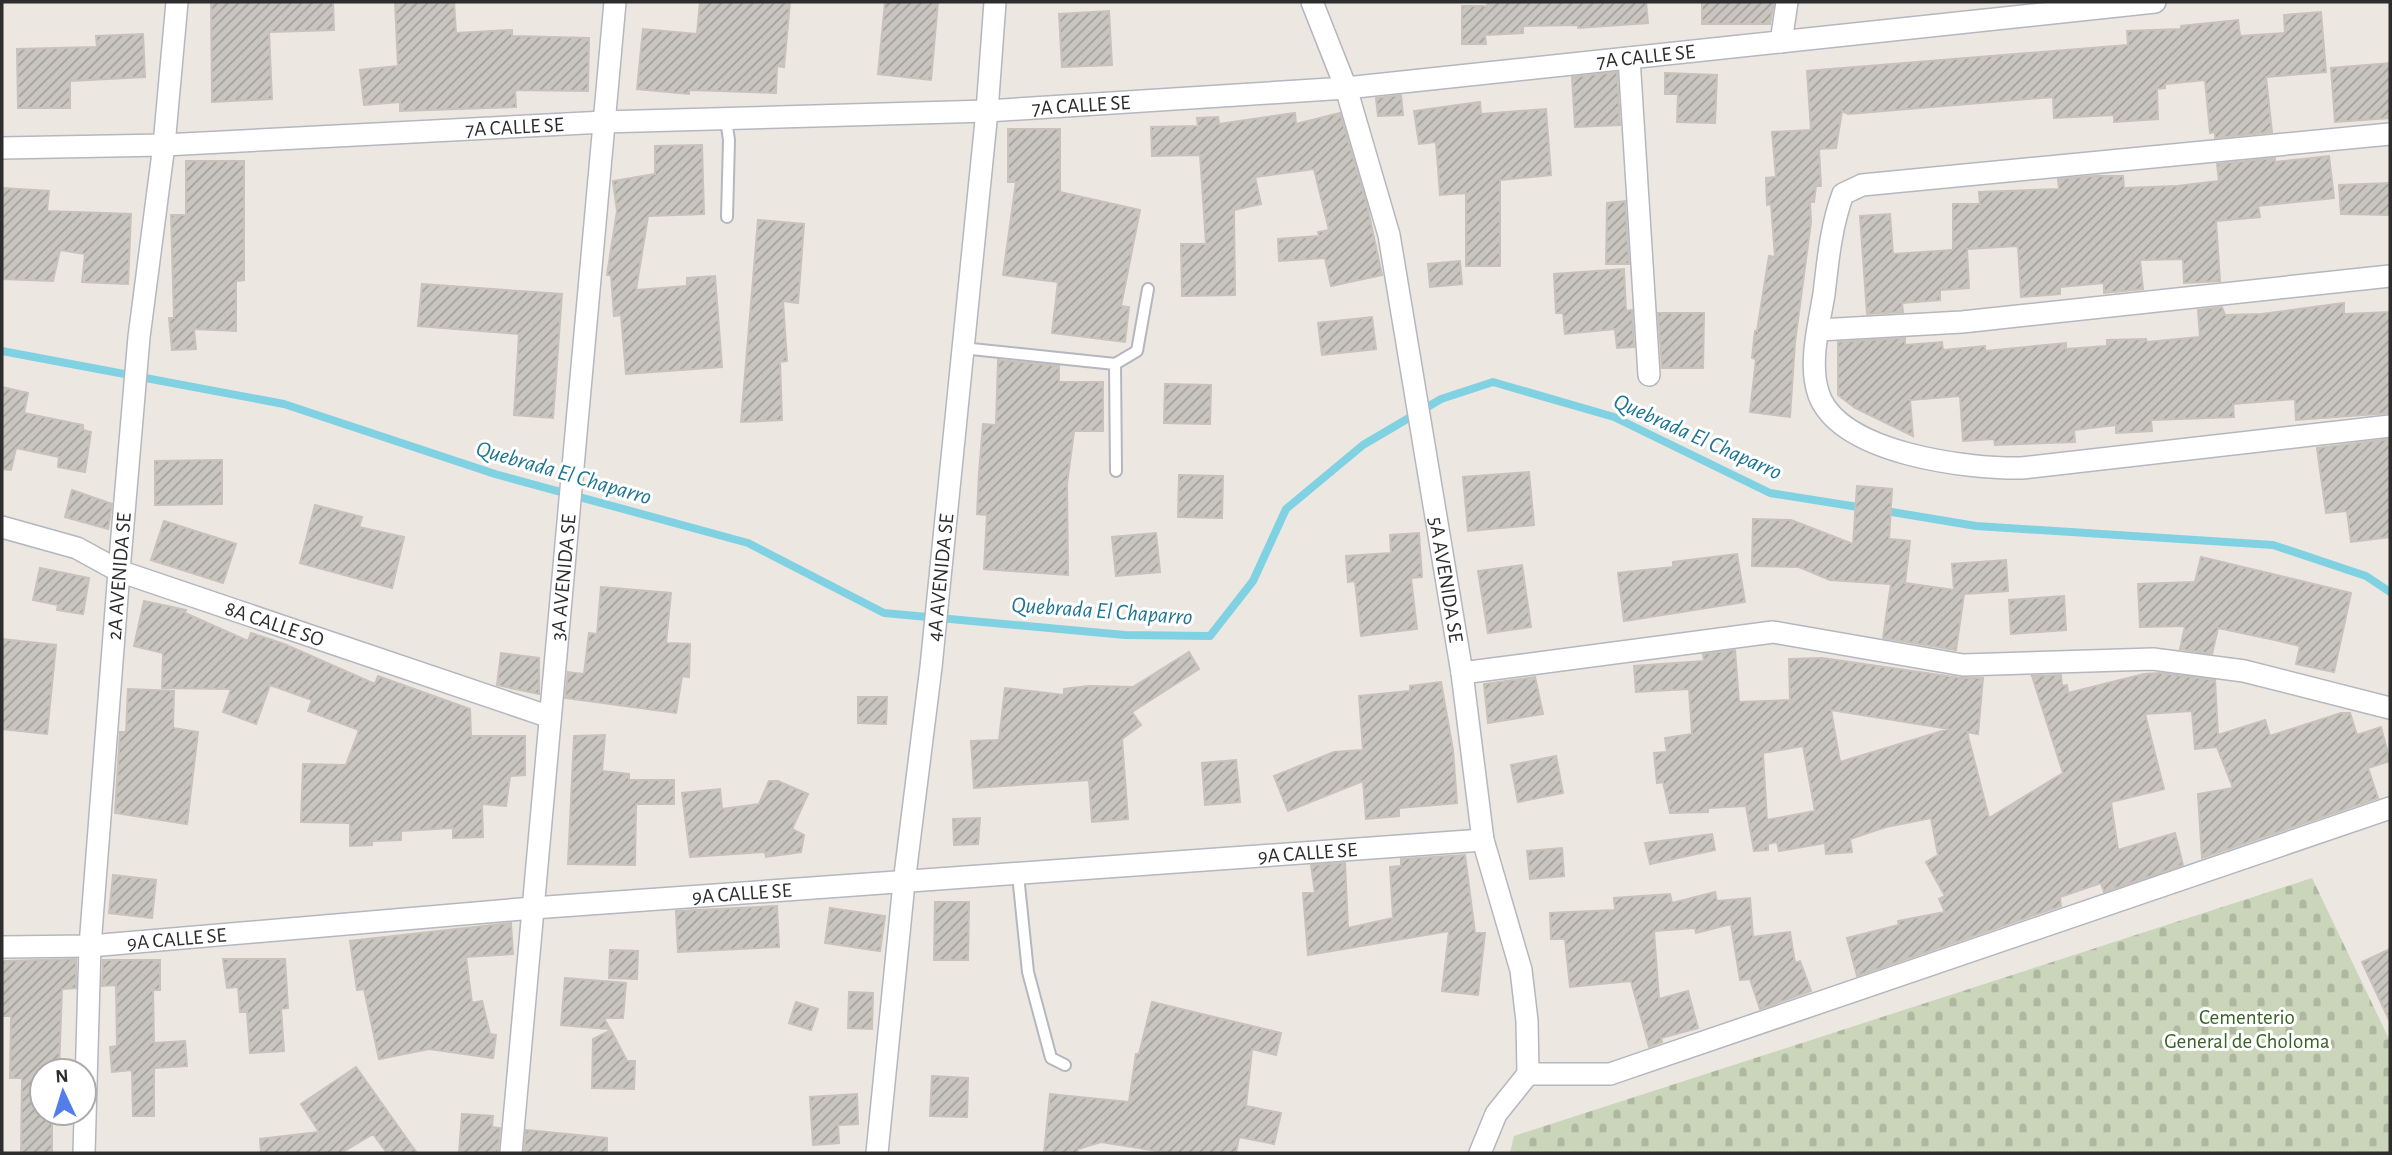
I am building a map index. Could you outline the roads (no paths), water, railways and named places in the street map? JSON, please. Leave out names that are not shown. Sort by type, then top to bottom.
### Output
[{"type":"street","name":"2A AVENIDA SE","points":[[84,1153],[90,946],[119,571],[139,337],[164,145],[177,2]]},
{"type":"street","name":"3A AVENIDA SE","points":[[511,1153],[615,2]]},
{"type":"street","name":"4A AVENIDA SE","points":[[877,1153],[904,883],[931,667],[987,111],[995,2]]},
{"type":"street","name":"5A AVENIDA SE","points":[[1312,2],[1346,88],[1389,235],[1462,673],[1483,840],[1521,970],[1527,1021],[1528,1074]]},
{"type":"street","points":[[1781,42],[1787,2]]},
{"type":"street","name":"7A CALLE SE","points":[[2,148],[164,145],[604,122],[987,111],[1346,88],[1781,42],[2060,7],[2155,2]]},
{"type":"street","points":[[1629,58],[1649,375]]},
{"type":"street","points":[[2390,134],[1862,185],[1843,194],[1834,217],[1814,360],[1819,395],[1838,421],[1872,441],[1926,458],[1981,468],[2022,468],[2390,426]]},
{"type":"street","points":[[1819,330],[1962,322],[2390,276]]},
{"type":"street","name":"8A CALLE SO","points":[[2,527],[77,548],[119,571],[550,717]]},
{"type":"street","points":[[1462,673],[1773,632],[1963,665],[2166,661],[2244,671],[2390,709]]},
{"type":"street","points":[[1480,1153],[1496,1114],[1528,1074],[1563,1077],[1610,1074],[2390,808]]},
{"type":"street","name":"9A CALLE SE","points":[[2,947],[90,946],[533,908],[1483,840]]},
{"type":"lane","points":[[726,120],[729,140],[727,217]]},
{"type":"lane","points":[[962,348],[1115,364],[1138,351],[1148,289]]},
{"type":"lane","points":[[1115,364],[1116,471]]},
{"type":"lane","points":[[1018,874],[1028,972],[1051,1058],[1065,1066]]},
{"type":"waterway","name":"Quebrada El Chaparro","points":[[2,351],[284,404],[495,474],[748,543],[884,613],[1125,635],[1210,636],[1253,581],[1286,509],[1363,445],[1441,399],[1493,382],[1614,417],[1770,493],[1864,508]]},
{"type":"waterway","name":"Quebrada El Chaparro","points":[[1880,510],[1976,526],[2273,545],[2366,576],[2390,592]]},
{"type":"park label","name":"Cementerio General de Choloma","points":[[2247,1029]]}]
